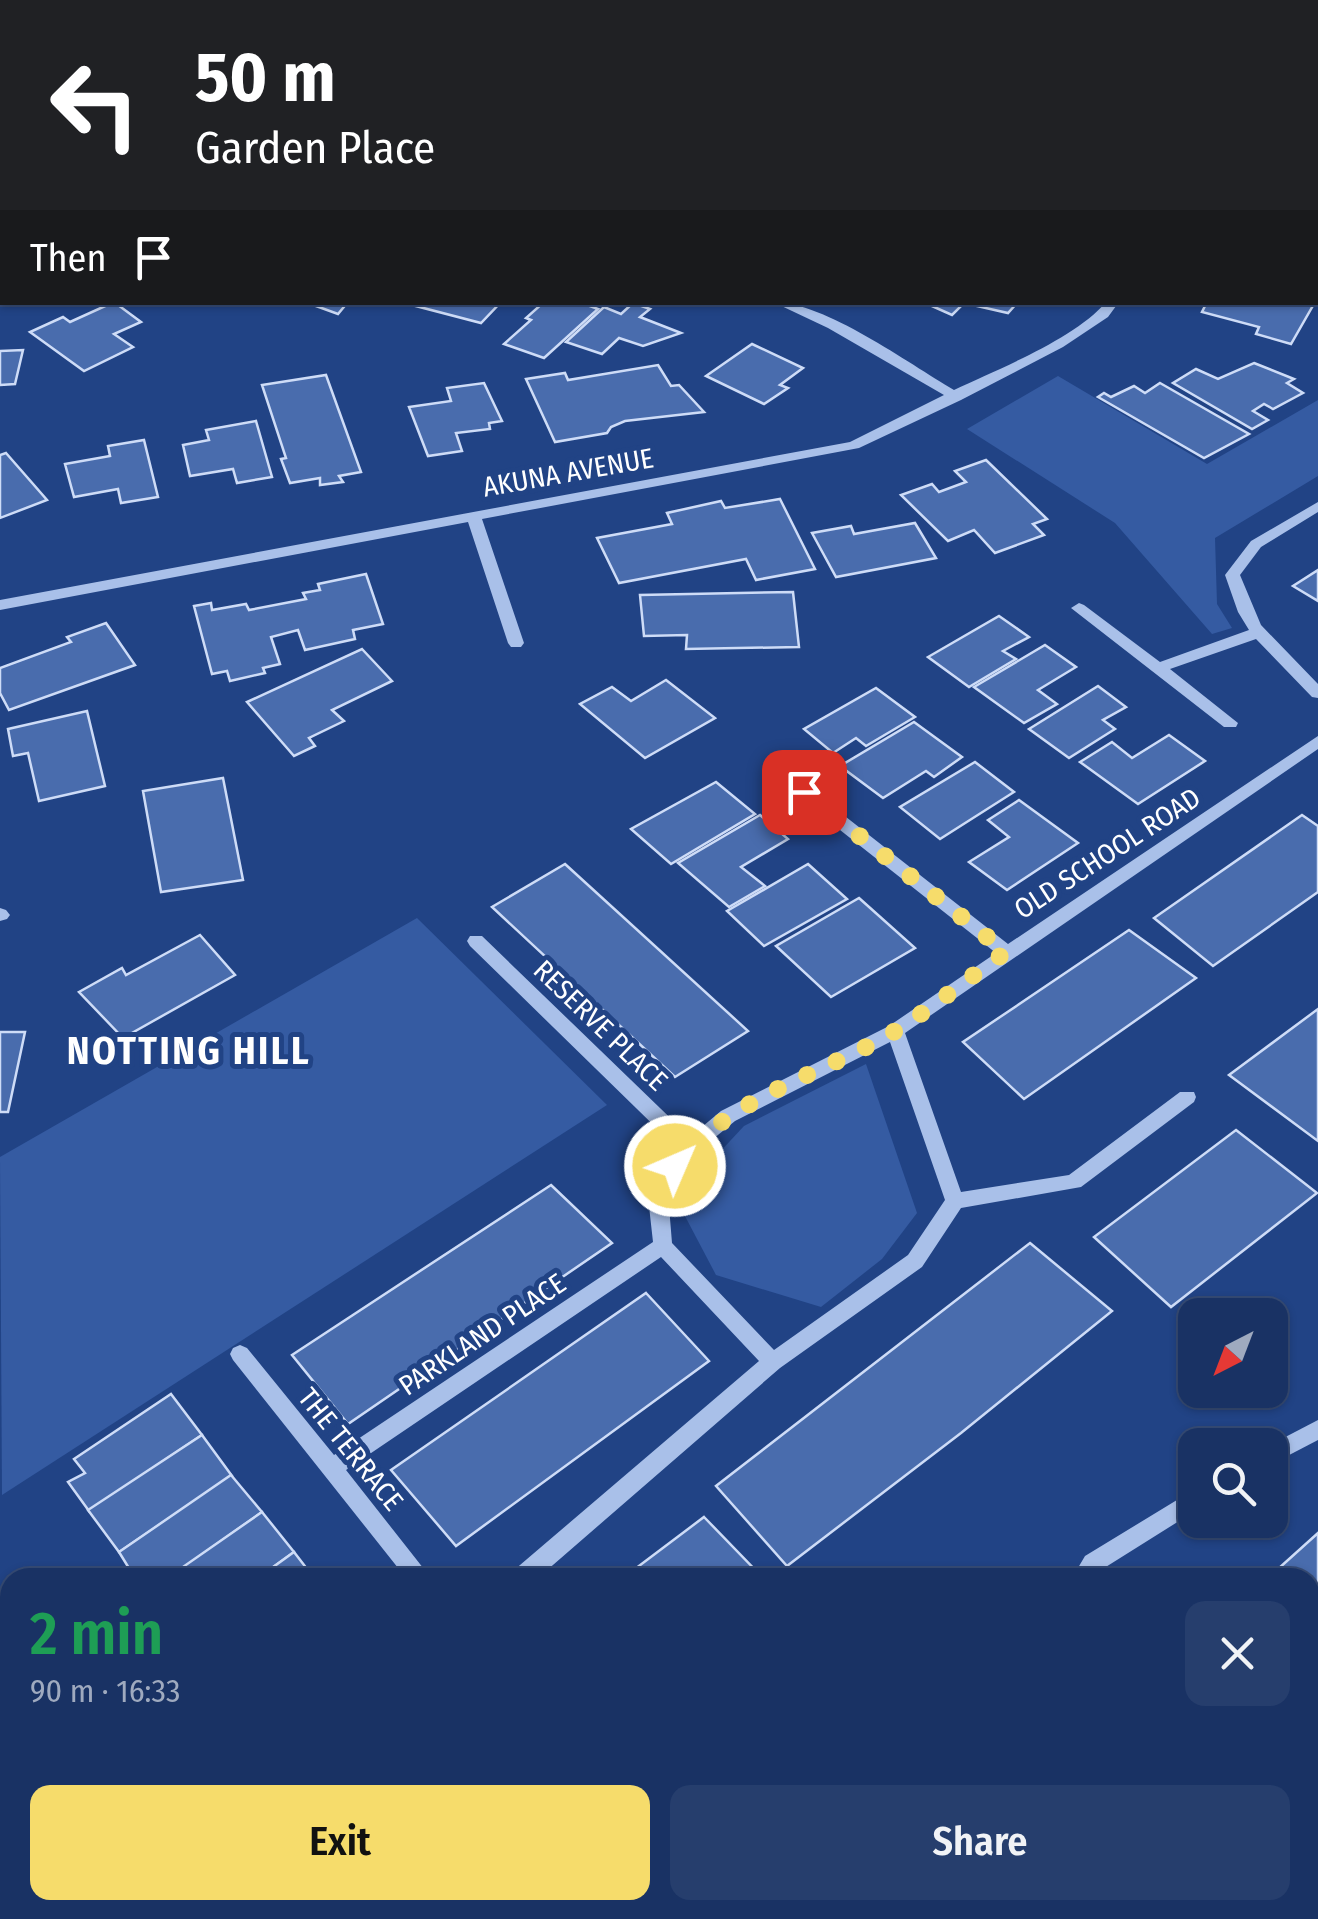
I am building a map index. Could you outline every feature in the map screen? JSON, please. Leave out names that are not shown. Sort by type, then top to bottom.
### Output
[{"type":"street","points":[[786,305],[833,325],[956,397]]},
{"type":"street","name":"AKUNA AVENUE","points":[[0,604],[854,445],[1058,344],[1103,314],[1110,305]]},
{"type":"street","points":[[1318,506],[1256,544],[1232,575],[1242,611],[1257,632],[1318,693]]},
{"type":"street","points":[[473,515],[516,643]]},
{"type":"street","points":[[1079,608],[1230,722]]},
{"type":"street","points":[[1158,668],[1257,632]]},
{"type":"street","name":"OLD SCHOOL ROAD","points":[[663,1246],[660,1206],[675,1166],[689,1148],[728,1116],[896,1030],[1318,741]]},
{"type":"street","points":[[776,770],[1006,952]]},
{"type":"street","name":"RESERVE PLACE","points":[[476,941],[689,1148]]},
{"type":"street","points":[[896,1030],[955,1201]]},
{"type":"street","points":[[533,1568],[773,1362],[915,1261],[955,1201],[1074,1182],[1187,1097]]},
{"type":"street","points":[[663,1246],[773,1362]]},
{"type":"street","name":"PARKLAND PLACE","points":[[331,1468],[663,1246]]},
{"type":"street","name":"THE TERRACE","points":[[240,1354],[412,1568]]},
{"type":"street","points":[[1288,1446],[1318,1429]]},
{"type":"street","points":[[1090,1568],[1178,1510]]},
{"type":"shaded area","points":[[1058,376],[1207,464],[1318,400],[1318,476],[1215,538],[1217,604],[1232,628],[1212,634],[1115,523],[967,429]]},
{"type":"shaded area","points":[[417,918],[607,1105],[2,1495],[0,1157]]},
{"type":"shaded area","points":[[866,1064],[917,1213],[882,1259],[821,1307],[716,1275],[676,1199],[744,1126]]},
{"type":"building","points":[[107,305],[118,305],[141,322],[114,334],[133,347],[84,371],[30,332],[63,317],[70,322]]},
{"type":"building","points":[[313,305],[346,305],[338,314]]},
{"type":"building","points":[[412,305],[498,305],[481,323]]},
{"type":"building","points":[[541,305],[587,305],[598,309],[544,358],[504,344],[531,320],[526,318]]},
{"type":"building","points":[[631,305],[639,305],[650,309],[640,317],[681,333],[643,346],[619,338],[602,354],[566,342],[604,307],[621,314]]},
{"type":"building","points":[[930,305],[962,305],[952,315]]},
{"type":"building","points":[[973,305],[1015,305],[1008,313]]},
{"type":"building","points":[[1206,305],[1313,305],[1291,344],[1256,334],[1259,327],[1202,312]]},
{"type":"building","points":[[752,344],[803,368],[780,385],[788,388],[764,404],[706,376]]},
{"type":"building","points":[[23,350],[15,384],[0,385],[0,351]]},
{"type":"building","points":[[1254,363],[1294,379],[1287,383],[1303,393],[1273,409],[1264,404],[1253,411],[1268,420],[1252,429],[1173,383],[1196,369],[1218,379]]},
{"type":"building","points":[[658,365],[671,386],[679,385],[704,412],[625,421],[607,433],[555,442],[526,379],[565,373],[568,380]]},
{"type":"building","points":[[326,375],[361,472],[339,476],[343,482],[320,485],[320,478],[290,483],[281,459],[286,458],[262,385]]},
{"type":"building","points":[[484,383],[502,421],[489,423],[490,429],[456,433],[462,451],[428,456],[409,407],[451,401],[447,388]]},
{"type":"building","points":[[1160,383],[1249,434],[1204,458],[1098,397],[1104,393],[1111,397],[1134,386],[1145,393]]},
{"type":"building","points":[[256,421],[272,477],[237,483],[233,469],[190,476],[183,445],[209,440],[206,430]]},
{"type":"building","points":[[144,440],[158,497],[121,503],[118,489],[74,497],[65,464],[110,456],[108,446]]},
{"type":"building","points":[[6,453],[47,500],[0,518],[0,455]]},
{"type":"building","points":[[986,460],[1047,519],[1033,524],[1044,535],[995,553],[974,530],[948,541],[901,495],[932,484],[939,492],[966,482],[955,471]]},
{"type":"building","points":[[780,499],[815,569],[756,580],[746,559],[619,583],[597,538],[672,524],[667,513],[721,501],[725,508]]},
{"type":"building","points":[[915,523],[936,558],[836,577],[812,533],[851,526],[854,534]]},
{"type":"building","points":[[1318,570],[1318,601],[1293,586]]},
{"type":"building","points":[[366,574],[383,624],[353,630],[355,639],[305,650],[298,630],[271,637],[280,664],[263,668],[265,673],[230,681],[227,671],[212,674],[194,606],[211,603],[212,610],[246,604],[249,610],[306,599],[303,593],[320,590],[318,584]]},
{"type":"building","points":[[793,592],[799,647],[686,649],[687,635],[644,636],[640,595]]},
{"type":"building","points":[[999,616],[1029,637],[1003,651],[1016,659],[969,687],[928,657]]},
{"type":"building","points":[[106,623],[135,665],[9,710],[0,693],[0,668],[71,642],[67,637]]},
{"type":"building","points":[[1045,645],[1076,667],[1038,690],[1057,704],[1024,723],[974,687]]},
{"type":"building","points":[[362,649],[392,681],[332,710],[344,721],[309,738],[315,746],[294,756],[247,702]]},
{"type":"building","points":[[666,680],[715,718],[645,758],[580,704],[612,687],[631,701]]},
{"type":"building","points":[[1098,686],[1126,707],[1103,720],[1115,729],[1069,758],[1029,729]]},
{"type":"building","points":[[876,688],[915,717],[866,746],[856,738],[833,753],[804,729]]},
{"type":"building","points":[[87,711],[105,786],[39,801],[28,753],[13,756],[8,729]]},
{"type":"building","points":[[914,722],[962,757],[934,777],[926,771],[883,798],[840,766]]},
{"type":"building","points":[[1169,735],[1205,761],[1138,804],[1080,762],[1112,742],[1132,758]]},
{"type":"building","points":[[975,762],[1014,792],[940,839],[900,807]]},
{"type":"building","points":[[223,778],[243,880],[161,892],[143,791]]},
{"type":"building","points":[[716,782],[755,814],[671,864],[631,829]]},
{"type":"building","points":[[1019,800],[1078,843],[1007,890],[969,862],[1009,837],[988,820]]},
{"type":"building","points":[[760,815],[788,839],[741,867],[765,886],[729,907],[678,863]]},
{"type":"building","points":[[1302,815],[1318,826],[1318,892],[1213,966],[1154,918]]},
{"type":"building","points":[[565,864],[748,1031],[675,1077],[492,907]]},
{"type":"building","points":[[808,864],[847,899],[764,946],[727,911]]},
{"type":"building","points":[[859,898],[915,948],[831,997],[776,946]]},
{"type":"building","points":[[1129,930],[1196,978],[1024,1099],[963,1042]]},
{"type":"building","points":[[200,935],[235,975],[123,1038],[79,992],[122,968],[126,975]]},
{"type":"building","points":[[1318,1009],[1318,1141],[1229,1075]]},
{"type":"building","points":[[0,1032],[25,1032],[8,1112],[0,1112]]},
{"type":"building","points":[[1236,1130],[1317,1193],[1171,1307],[1094,1237]]},
{"type":"building","points":[[551,1185],[612,1243],[348,1424],[292,1355]]},
{"type":"building","points":[[1030,1243],[1112,1311],[787,1566],[716,1486]]},
{"type":"building","points":[[646,1293],[709,1361],[456,1546],[391,1470]]},
{"type":"building","points":[[171,1394],[202,1435],[89,1511],[68,1482],[85,1473],[74,1459]]},
{"type":"building","points":[[202,1435],[232,1476],[119,1552],[88,1510]]},
{"type":"building","points":[[231,1475],[262,1512],[183,1568],[129,1568],[119,1552]]},
{"type":"building","points":[[262,1512],[294,1552],[272,1568],[182,1568]]},
{"type":"building","points":[[704,1517],[753,1568],[636,1568]]},
{"type":"building","points":[[1318,1533],[1318,1568],[1279,1568]]},
{"type":"building","points":[[294,1552],[306,1568],[272,1568]]},
{"type":"district","name":"NOTTING HILL","points":[[189,1051]]},
{"type":"route","points":[[675,1166],[689,1148],[728,1116],[896,1030],[1006,952],[804,792]]}]
